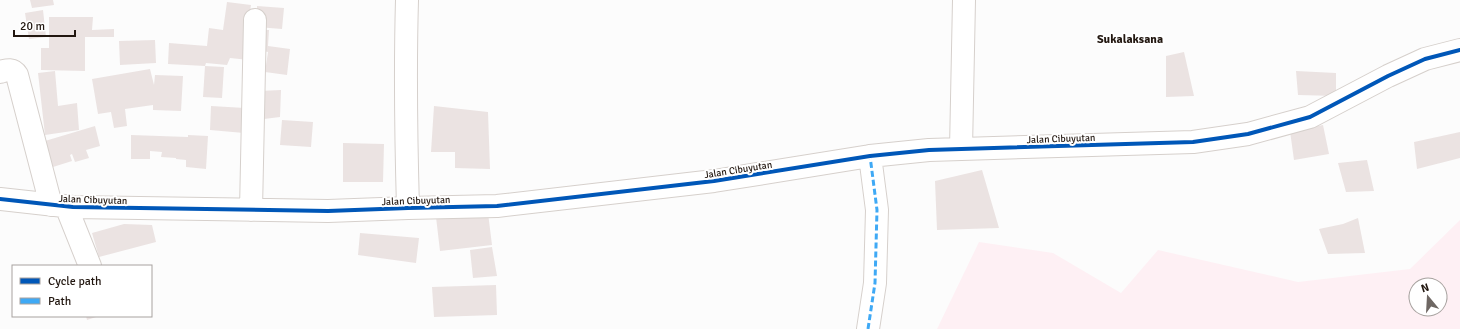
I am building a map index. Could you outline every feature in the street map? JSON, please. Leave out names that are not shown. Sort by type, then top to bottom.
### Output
[{"type":"street","points":[[407,0],[405,93],[408,208]]},
{"type":"street","points":[[961,149],[964,0]]},
{"type":"street","points":[[251,210],[255,20]]},
{"type":"street","name":"Jalan Cibuyutan","points":[[0,199],[59,206],[251,210],[328,211],[496,206],[714,181],[870,156],[929,150],[1193,142],[1248,134],[1310,117],[1418,62],[1460,50]]},
{"type":"street","points":[[0,72],[12,70],[15,71],[17,75],[59,206],[89,265]]},
{"type":"street","points":[[868,329],[874,283],[877,210],[870,156]]},
{"type":"shaded area","points":[[1460,220],[1460,329],[937,329],[979,242],[1053,253],[1121,293],[1158,250],[1298,282],[1410,269]]},
{"type":"building","points":[[30,0],[53,0],[54,5],[32,8]]},
{"type":"building","points":[[227,2],[251,5],[247,32],[249,60],[230,58],[227,65],[206,63],[205,66],[168,64],[169,43],[207,46],[209,28],[223,30]]},
{"type":"building","points":[[257,6],[284,8],[282,29],[257,27]]},
{"type":"building","points":[[43,10],[46,37],[29,39],[25,13]]},
{"type":"building","points":[[49,17],[93,17],[92,30],[114,29],[114,37],[85,37],[85,71],[41,70],[41,48],[49,48]]},
{"type":"building","points":[[259,30],[269,30],[268,46],[290,49],[287,75],[265,72],[268,52],[258,50]]},
{"type":"building","points":[[155,40],[156,63],[120,65],[119,41]]},
{"type":"building","points":[[1184,52],[1194,96],[1166,97],[1166,56]]},
{"type":"building","points":[[205,66],[224,67],[222,98],[203,97]]},
{"type":"building","points":[[150,69],[154,85],[155,75],[183,76],[181,111],[153,110],[153,105],[125,109],[127,126],[114,128],[111,112],[98,114],[92,79]]},
{"type":"building","points":[[55,71],[58,106],[77,103],[79,130],[45,135],[38,73]]},
{"type":"building","points":[[1296,71],[1336,73],[1336,96],[1298,95]]},
{"type":"building","points":[[281,90],[280,117],[256,120],[259,91]]},
{"type":"building","points":[[211,106],[245,108],[244,133],[210,130]]},
{"type":"building","points":[[434,106],[488,112],[490,169],[455,168],[455,152],[431,152]]},
{"type":"building","points":[[282,120],[313,122],[311,147],[280,145]]},
{"type":"building","points":[[1323,125],[1329,154],[1294,160],[1290,131]]},
{"type":"building","points":[[95,126],[100,146],[86,150],[89,158],[75,162],[72,154],[70,155],[72,161],[53,167],[45,141]]},
{"type":"building","points":[[1460,132],[1460,158],[1417,169],[1414,142]]},
{"type":"building","points":[[131,135],[188,137],[188,135],[208,136],[206,169],[186,167],[186,160],[161,157],[162,152],[150,151],[150,159],[131,159]]},
{"type":"building","points":[[343,143],[384,144],[383,182],[343,182]]},
{"type":"building","points":[[1367,160],[1374,191],[1346,192],[1338,163]]},
{"type":"building","points":[[982,170],[999,228],[937,230],[935,181]]},
{"type":"building","points":[[488,213],[492,245],[440,251],[436,217]]},
{"type":"building","points":[[1358,218],[1365,253],[1328,254],[1319,229],[1343,224]]},
{"type":"building","points":[[124,224],[152,225],[156,242],[99,257],[92,233]]},
{"type":"building","points":[[360,233],[419,238],[416,263],[358,255]]},
{"type":"building","points":[[492,247],[497,276],[473,278],[470,250]]},
{"type":"building","points":[[496,285],[497,315],[434,317],[432,287]]},
{"type":"building","points":[[86,317],[96,317],[87,320]]},
{"type":"marked path","points":[[868,329],[875,283],[877,210],[870,156]]},
{"type":"cycle path","points":[[0,199],[73,207],[328,211],[497,206],[714,181],[870,156],[929,150],[1193,142],[1248,134],[1310,117],[1388,76],[1425,59],[1460,50]]},
{"type":"district","name":"Sukalaksana","points":[[1130,39]]}]
